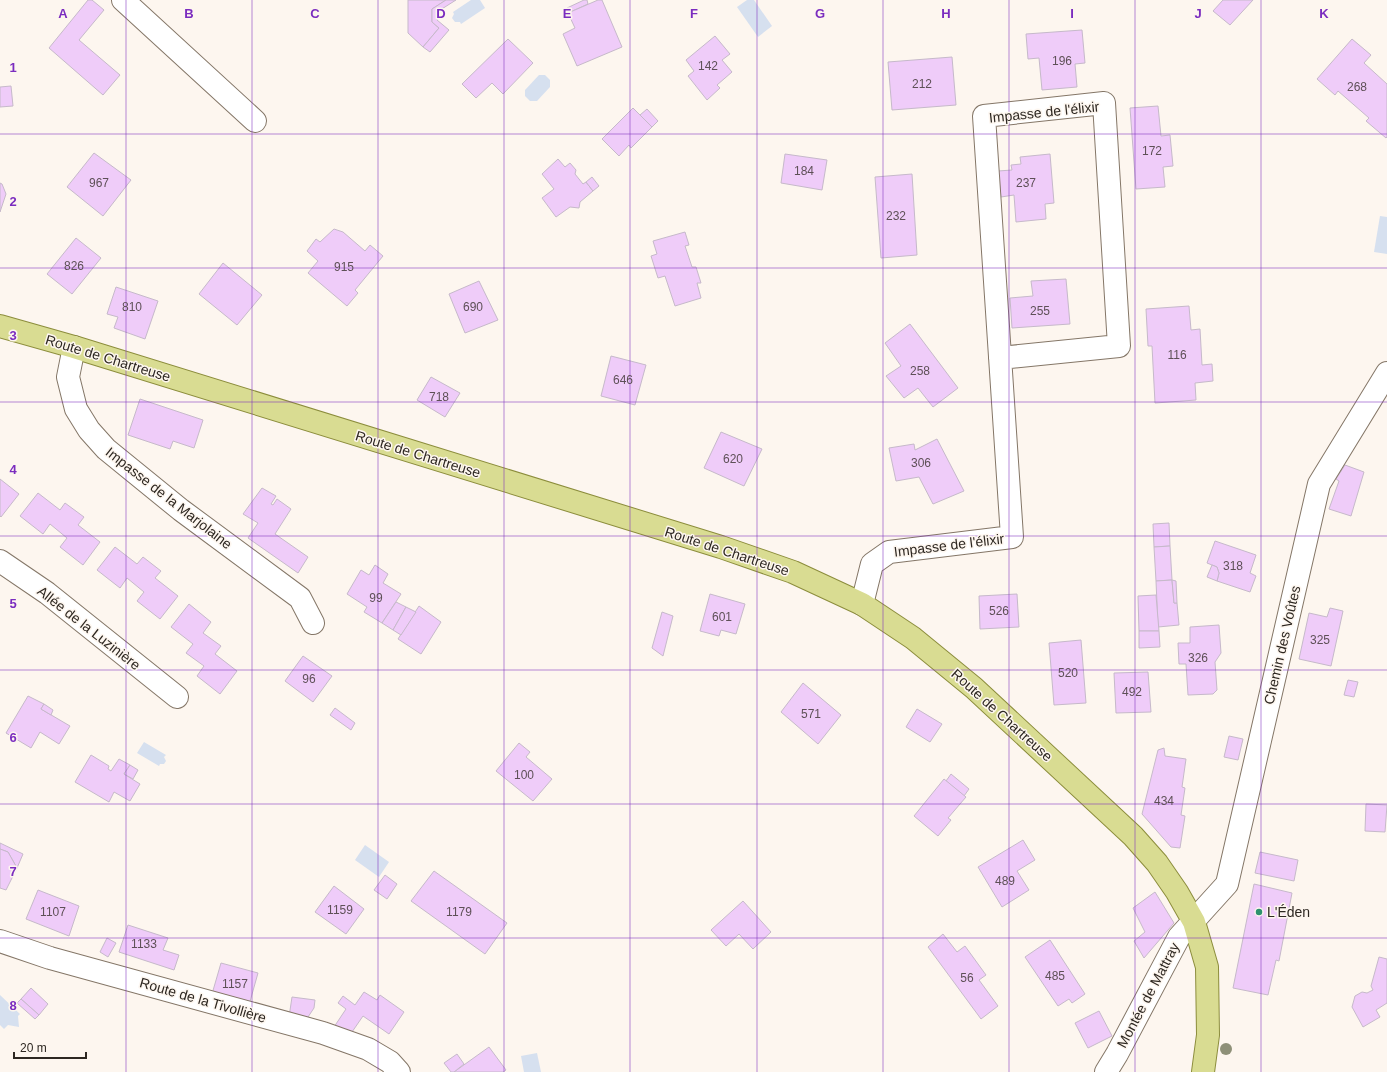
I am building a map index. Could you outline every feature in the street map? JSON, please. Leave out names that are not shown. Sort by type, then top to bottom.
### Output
[{"type":"main road","name":"Route de Chartreuse","points":[[0,326],[74,347],[721,548],[793,572],[862,604],[913,638],[974,688],[1134,836],[1157,862],[1177,892],[1194,922],[1207,967],[1208,1035],[1203,1072]]},
{"type":"street","points":[[123,0],[255,121]]},
{"type":"street","name":"Impasse de l'élixir","points":[[862,604],[872,564],[888,552],[1012,537],[1000,358],[984,116],[1104,104],[1119,346],[1000,358]]},
{"type":"street","name":"Impasse de la Marjolaine","points":[[74,347],[68,377],[76,409],[89,430],[106,449],[181,510],[300,598],[313,623]]},
{"type":"street","name":"Chemin des Voûtes","points":[[1194,922],[1227,884],[1319,484],[1387,373]]},
{"type":"street","name":"Allée de la Luzinière","points":[[0,561],[47,593],[177,697]]},
{"type":"street","name":"Montée de Mattray","points":[[1106,1072],[1117,1054],[1178,937],[1194,922]]},
{"type":"street","name":"Route de la Tivollière","points":[[0,941],[50,958],[322,1033],[368,1049],[390,1062],[399,1072]]},
{"type":"water","points":[[471,0],[480,0],[485,8],[461,24],[460,22],[455,22],[452,18],[454,14],[453,12]]},
{"type":"water","points":[[747,0],[754,0],[772,26],[758,37],[737,7]]},
{"type":"water","points":[[539,75],[545,75],[550,80],[550,87],[537,101],[530,101],[525,96],[525,90]]},
{"type":"water","points":[[1380,216],[1387,217],[1387,254],[1374,252]]},
{"type":"water","points":[[144,742],[166,755],[164,757],[166,761],[164,764],[160,764],[159,766],[137,753]]},
{"type":"water","points":[[365,845],[389,862],[379,877],[355,860]]},
{"type":"water","points":[[0,995],[20,1014],[18,1016],[19,1027],[8,1025],[4,1029],[0,1025]]},
{"type":"water","points":[[537,1053],[541,1072],[524,1072],[521,1056]]},
{"type":"building","points":[[88,0],[92,0],[104,10],[79,40],[120,75],[103,95],[49,48]]},
{"type":"building","points":[[408,0],[446,0],[432,9],[432,22],[439,28],[423,47],[408,33]]},
{"type":"building","points":[[446,0],[456,0],[437,12],[437,20],[449,30],[430,52],[423,47],[439,28],[432,22],[432,9]]},
{"type":"building","points":[[587,0],[588,4],[568,13],[567,8]]},
{"type":"building","points":[[598,0],[602,0],[622,47],[577,66],[563,34],[575,28],[568,13]]},
{"type":"building","points":[[1223,0],[1253,0],[1230,25],[1213,11]]},
{"type":"building","points":[[1082,30],[1085,63],[1075,64],[1077,87],[1042,90],[1039,58],[1028,59],[1026,34]]},
{"type":"building","points":[[715,36],[730,54],[722,60],[732,72],[717,85],[720,88],[707,100],[688,76],[694,71],[686,60]]},
{"type":"building","points":[[508,39],[533,63],[503,94],[492,83],[476,98],[462,84]]},
{"type":"building","points":[[1352,39],[1371,55],[1364,63],[1387,84],[1386,138],[1366,121],[1369,118],[1338,91],[1335,95],[1317,79]]},
{"type":"building","points":[[952,57],[956,105],[892,110],[888,62]]},
{"type":"building","points":[[11,86],[13,106],[0,107],[0,87]]},
{"type":"building","points":[[1158,106],[1161,136],[1170,135],[1173,166],[1163,167],[1165,187],[1136,189],[1130,108]]},
{"type":"building","points":[[633,108],[652,127],[631,148],[629,145],[619,156],[602,139]]},
{"type":"building","points":[[647,109],[658,121],[652,127],[640,115]]},
{"type":"building","points":[[94,153],[131,180],[103,216],[67,187]]},
{"type":"building","points":[[785,154],[827,160],[822,190],[781,183]]},
{"type":"building","points":[[1050,154],[1054,203],[1045,204],[1046,219],[1016,222],[1014,195],[1001,197],[998,171],[1012,170],[1011,165],[1021,164],[1020,157]]},
{"type":"building","points":[[558,159],[565,167],[570,163],[576,170],[575,174],[583,184],[586,182],[593,191],[580,202],[579,208],[570,207],[556,217],[542,198],[554,189],[542,174]]},
{"type":"building","points":[[912,174],[917,255],[881,258],[875,177]]},
{"type":"building","points":[[592,177],[599,186],[593,191],[586,182]]},
{"type":"building","points":[[0,183],[2,184],[6,194],[0,212]]},
{"type":"building","points":[[334,229],[343,232],[365,251],[370,245],[383,256],[355,290],[358,293],[347,306],[308,273],[318,261],[307,251],[316,239],[320,242]]},
{"type":"building","points":[[685,232],[689,245],[685,246],[692,267],[696,267],[701,283],[697,283],[701,298],[675,306],[665,276],[658,278],[651,256],[657,254],[653,241]]},
{"type":"building","points":[[76,238],[101,258],[72,294],[47,274]]},
{"type":"building","points":[[223,263],[262,295],[237,325],[199,294]]},
{"type":"building","points":[[1066,279],[1070,324],[1012,328],[1010,298],[1033,296],[1031,281]]},
{"type":"building","points":[[479,281],[498,320],[465,333],[449,294]]},
{"type":"building","points":[[116,287],[158,301],[145,339],[114,328],[118,317],[107,314]]},
{"type":"building","points":[[1189,306],[1191,330],[1200,329],[1202,365],[1212,364],[1213,381],[1195,383],[1196,400],[1155,403],[1152,346],[1148,346],[1146,309]]},
{"type":"building","points":[[910,324],[958,388],[933,407],[918,388],[904,398],[886,376],[901,366],[885,343]]},
{"type":"building","points":[[611,356],[646,365],[635,405],[601,396]]},
{"type":"building","points":[[431,377],[460,393],[445,417],[417,400]]},
{"type":"building","points":[[140,399],[203,420],[194,448],[173,441],[170,449],[128,435]]},
{"type":"building","points":[[721,432],[762,449],[744,486],[704,468]]},
{"type":"building","points":[[937,439],[964,491],[933,504],[919,477],[896,481],[889,448],[914,444],[915,450]]},
{"type":"building","points":[[1345,465],[1364,472],[1351,516],[1329,509],[1339,481],[1336,479]]},
{"type":"building","points":[[0,479],[19,494],[1,517],[0,516]]},
{"type":"building","points":[[262,488],[276,496],[271,504],[273,505],[277,499],[291,509],[275,534],[308,557],[298,573],[248,538],[258,523],[243,514]]},
{"type":"building","points":[[38,493],[60,510],[65,503],[84,517],[78,525],[100,542],[83,565],[60,547],[67,538],[50,524],[43,534],[20,516]]},
{"type":"building","points":[[1169,523],[1170,546],[1154,547],[1153,524]]},
{"type":"building","points":[[1215,541],[1256,555],[1250,573],[1256,576],[1250,592],[1217,581],[1219,573],[1217,567],[1207,563]]},
{"type":"building","points":[[1170,546],[1172,580],[1156,581],[1154,547]]},
{"type":"building","points":[[115,547],[137,564],[143,557],[161,571],[155,578],[178,596],[160,619],[137,601],[144,592],[127,578],[120,588],[97,570]]},
{"type":"building","points":[[375,565],[388,574],[383,583],[401,594],[382,623],[364,612],[367,607],[347,594],[361,570],[369,575]]},
{"type":"building","points":[[1212,565],[1217,567],[1219,573],[1217,581],[1207,577]]},
{"type":"building","points":[[1172,580],[1174,603],[1177,603],[1179,625],[1158,627],[1156,581]]},
{"type":"building","points":[[1172,580],[1176,581],[1177,603],[1174,603]]},
{"type":"building","points":[[710,594],[745,604],[736,634],[721,630],[719,636],[700,631]]},
{"type":"building","points":[[1017,594],[1019,627],[980,629],[979,596]]},
{"type":"building","points":[[1156,595],[1159,631],[1139,631],[1138,596]]},
{"type":"building","points":[[396,602],[406,607],[393,630],[382,623]]},
{"type":"building","points":[[189,604],[211,622],[203,633],[221,646],[215,654],[237,671],[220,694],[197,676],[204,666],[186,653],[193,644],[171,627]]},
{"type":"building","points":[[419,606],[441,622],[421,654],[398,639]]},
{"type":"building","points":[[406,607],[416,612],[401,635],[393,630]]},
{"type":"building","points":[[1330,608],[1343,611],[1331,666],[1299,659],[1309,613],[1327,617]]},
{"type":"building","points":[[662,612],[673,616],[663,656],[652,648]]},
{"type":"building","points":[[1219,625],[1221,653],[1215,662],[1217,690],[1213,694],[1188,695],[1186,664],[1179,664],[1178,643],[1190,643],[1190,627]]},
{"type":"building","points":[[1139,631],[1159,631],[1160,647],[1139,648]]},
{"type":"building","points":[[1081,640],[1086,703],[1054,705],[1049,643]]},
{"type":"building","points":[[303,656],[332,676],[313,702],[285,681]]},
{"type":"building","points":[[1148,672],[1151,712],[1116,713],[1114,673]]},
{"type":"building","points":[[1348,680],[1358,682],[1354,697],[1344,695]]},
{"type":"building","points":[[803,683],[841,715],[818,744],[781,712]]},
{"type":"building","points":[[28,696],[44,704],[41,709],[70,726],[59,744],[40,732],[31,748],[6,733]]},
{"type":"building","points":[[44,704],[53,710],[51,715],[41,709]]},
{"type":"building","points":[[335,708],[355,723],[351,730],[330,715]]},
{"type":"building","points":[[917,709],[942,724],[930,742],[906,727]]},
{"type":"building","points":[[1229,736],[1243,739],[1238,760],[1224,757]]},
{"type":"building","points":[[519,743],[530,752],[526,757],[552,779],[533,801],[496,771]]},
{"type":"building","points":[[1164,748],[1165,756],[1186,759],[1182,787],[1185,788],[1181,815],[1185,816],[1180,848],[1171,847],[1142,814],[1158,750]]},
{"type":"building","points":[[91,755],[109,766],[108,769],[111,771],[119,759],[130,765],[124,774],[140,784],[130,801],[114,792],[109,802],[75,782]]},
{"type":"building","points":[[130,765],[138,770],[133,779],[124,774]]},
{"type":"building","points":[[951,774],[969,789],[964,796],[946,781]]},
{"type":"building","points":[[944,779],[966,797],[948,818],[951,820],[938,836],[914,816]]},
{"type":"building","points":[[1366,804],[1387,805],[1385,832],[1365,831]]},
{"type":"building","points":[[1023,840],[1035,860],[1017,871],[1029,890],[1002,907],[978,867]]},
{"type":"building","points":[[0,843],[23,854],[17,868],[8,852],[0,849]]},
{"type":"building","points":[[0,849],[8,852],[17,868],[6,890],[0,888]]},
{"type":"building","points":[[1260,852],[1298,860],[1294,881],[1255,873]]},
{"type":"building","points":[[434,871],[507,923],[485,954],[411,901]]},
{"type":"building","points":[[385,875],[397,884],[387,899],[374,890]]},
{"type":"building","points":[[1254,884],[1292,893],[1279,961],[1276,960],[1268,995],[1233,988]]},
{"type":"building","points":[[334,886],[364,909],[346,934],[315,912]]},
{"type":"building","points":[[38,890],[79,906],[69,936],[26,919]]},
{"type":"building","points":[[1155,892],[1174,923],[1144,958],[1134,941],[1145,932],[1133,908]]},
{"type":"building","points":[[743,901],[771,932],[753,949],[739,934],[726,946],[711,930]]},
{"type":"building","points":[[128,925],[168,938],[163,950],[179,955],[174,970],[119,952]]},
{"type":"building","points":[[943,934],[957,952],[965,946],[986,975],[979,980],[998,1006],[981,1019],[928,947]]},
{"type":"building","points":[[107,938],[116,943],[108,957],[100,952]]},
{"type":"building","points":[[1050,940],[1085,994],[1072,1003],[1069,999],[1058,1006],[1025,957]]},
{"type":"building","points":[[1379,957],[1387,959],[1387,1003],[1376,1010],[1380,1017],[1363,1027],[1352,1007],[1355,996],[1362,992],[1367,993],[1373,990],[1371,986]]},
{"type":"building","points":[[221,963],[258,973],[249,1005],[212,994]]},
{"type":"building","points":[[31,988],[48,1004],[39,1015],[21,999]]},
{"type":"building","points":[[364,992],[377,1000],[380,995],[404,1012],[389,1034],[363,1016],[352,1032],[334,1027],[346,1009],[338,1003],[343,996],[355,1005]]},
{"type":"building","points":[[292,997],[315,1000],[314,1008],[306,1020],[289,1017]]},
{"type":"building","points":[[21,999],[39,1015],[35,1019],[17,1003]]},
{"type":"building","points":[[1099,1011],[1112,1036],[1088,1048],[1075,1023]]},
{"type":"building","points":[[489,1047],[506,1070],[503,1072],[454,1072]]},
{"type":"building","points":[[457,1054],[464,1064],[454,1072],[451,1072],[444,1063]]},
{"type":"place","name":"L'Éden","points":[[1259,912]]}]
